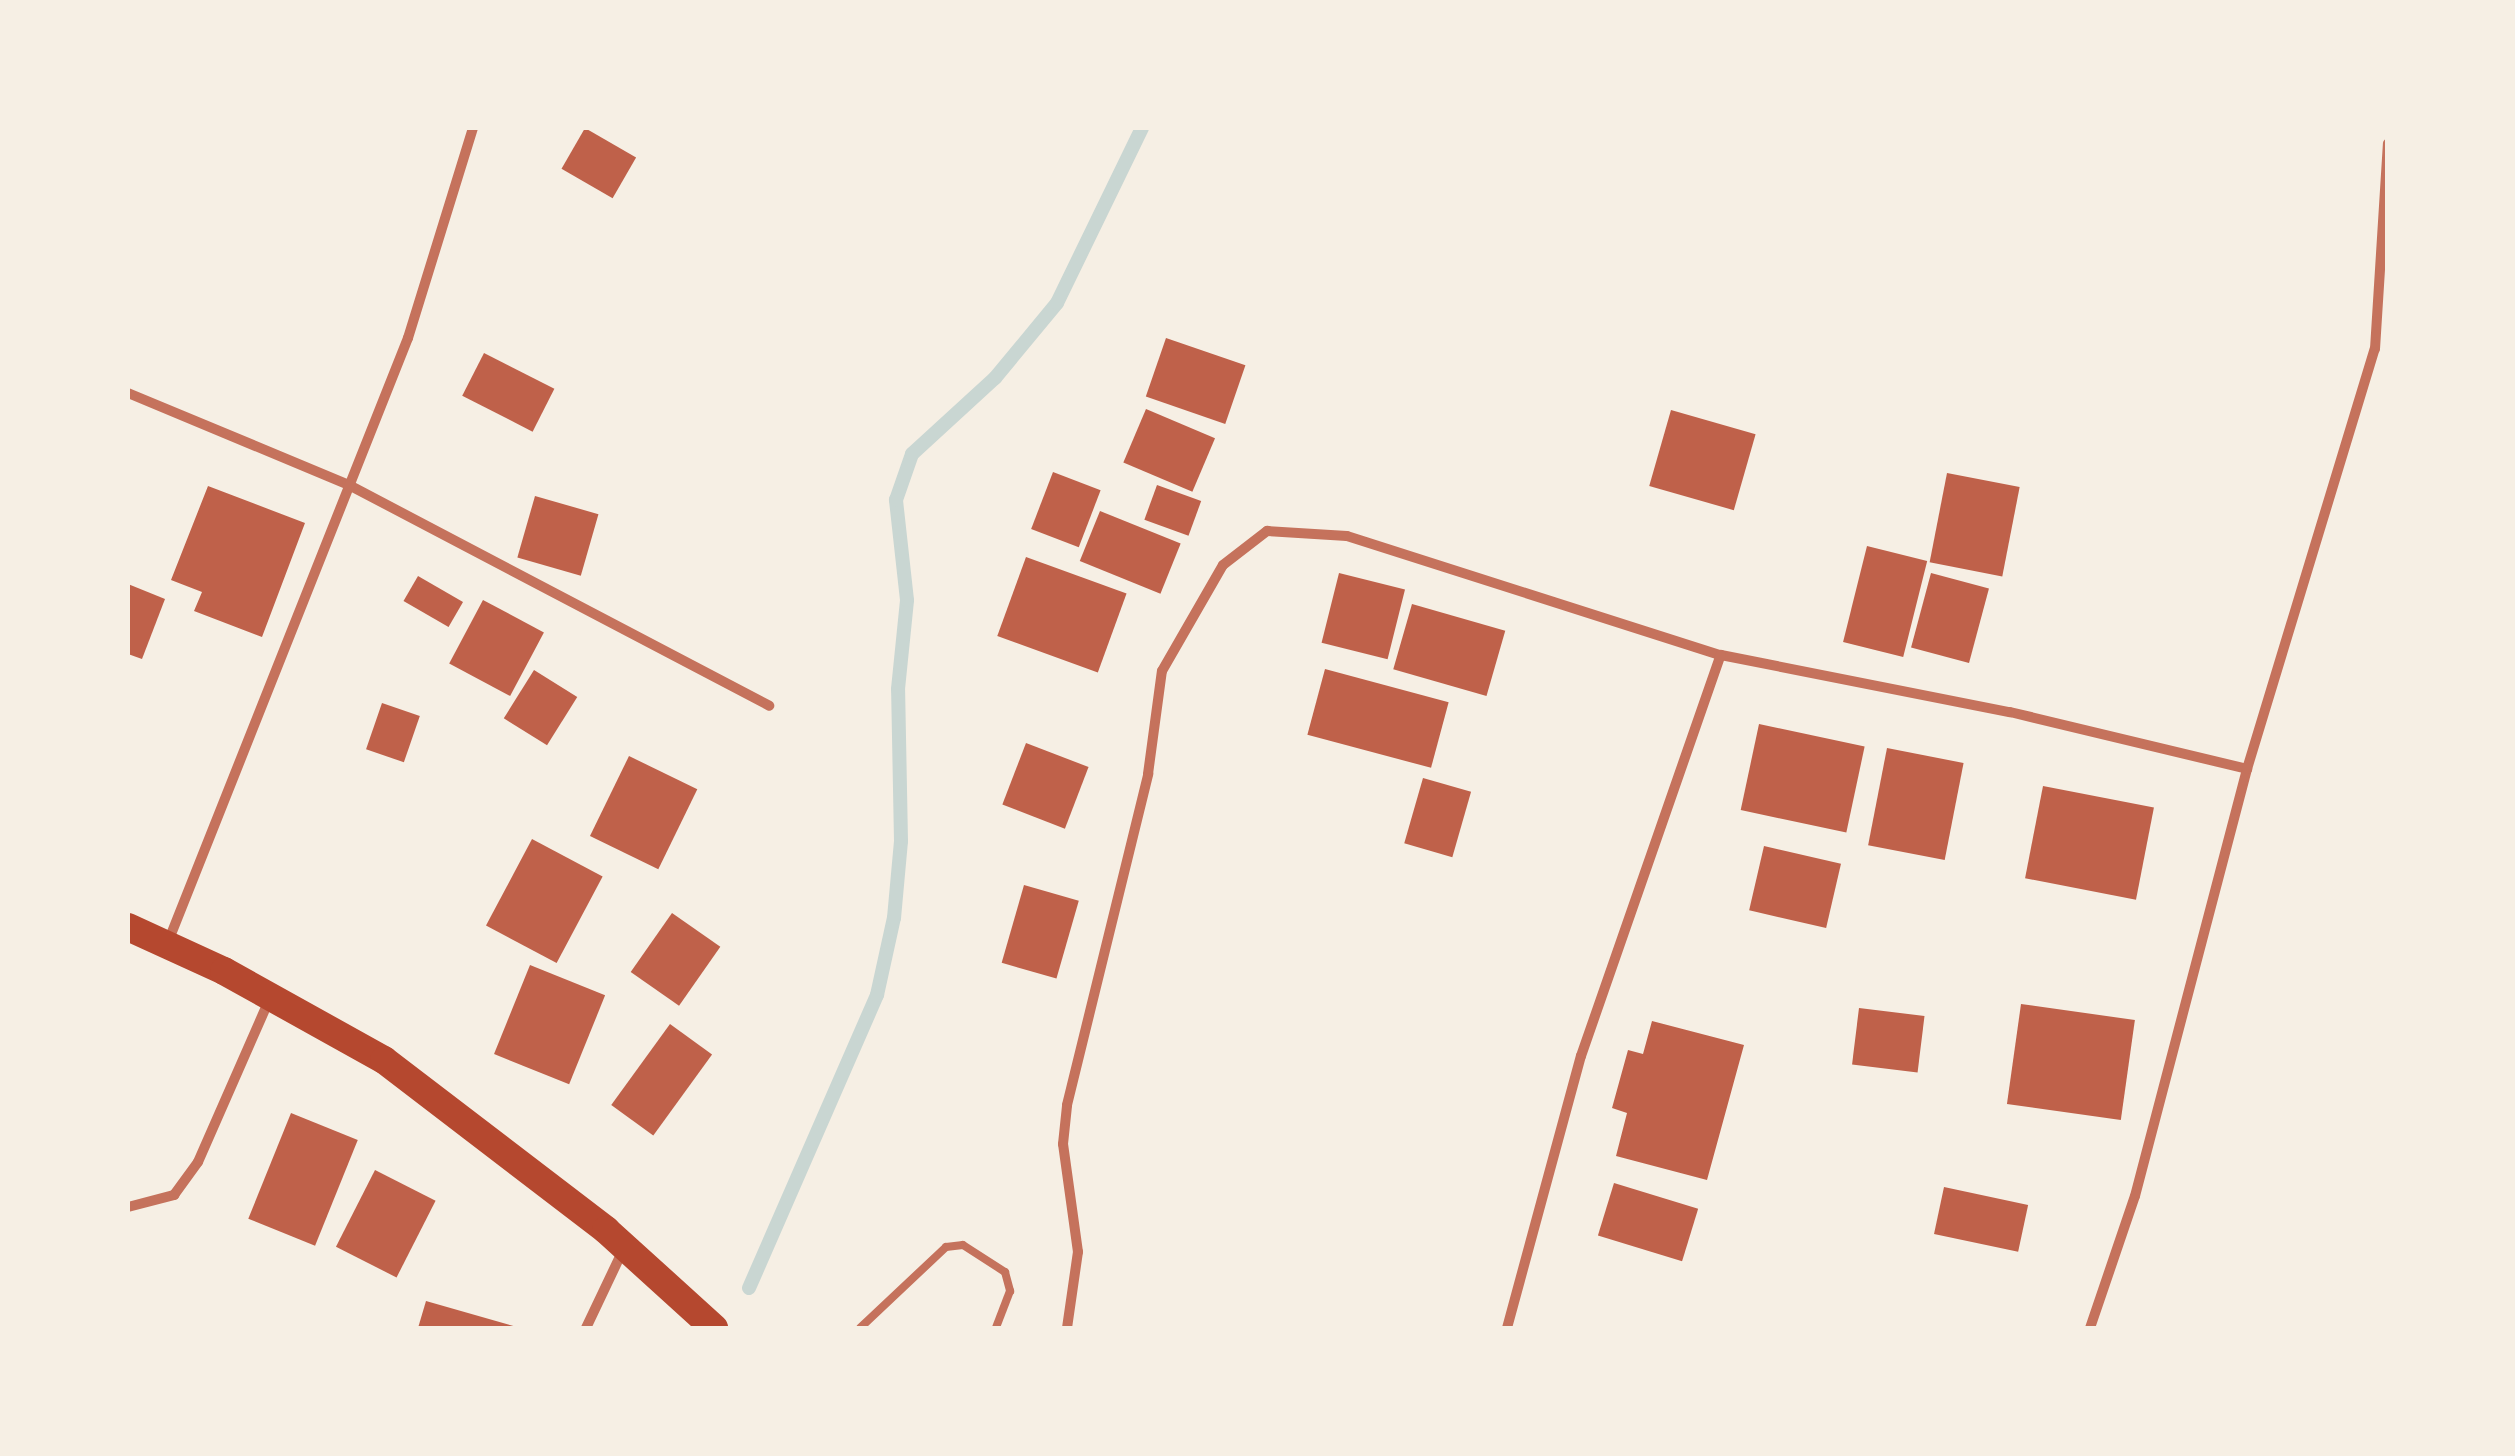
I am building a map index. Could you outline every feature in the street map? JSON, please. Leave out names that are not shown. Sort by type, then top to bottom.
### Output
[{"type":"highway","points":[[128,927],[271,996],[384,1060],[624,1247],[714,1328]]},
{"type":"street","points":[[167,943],[408,338],[473,128]]},
{"type":"street","points":[[2090,1328],[2135,1196],[2247,769],[2375,349],[2388,143]]},
{"type":"street","points":[[128,393],[347,484],[770,706]]},
{"type":"street","points":[[1067,1328],[1078,1252],[1063,1144],[1066,1105],[1148,774],[1162,671],[1223,565],[1266,531],[1346,536],[1721,655],[2010,712],[2247,769]]},
{"type":"street","points":[[1508,1328],[1581,1056],[1721,655]]},
{"type":"street","points":[[128,1207],[174,1195],[198,1162],[271,996]]},
{"type":"street","points":[[586,1328],[624,1247]]},
{"type":"lane","points":[[860,1328],[946,1246],[963,1245],[1005,1272],[1010,1291],[996,1328]]},
{"type":"building","points":[[585,128],[636,158],[613,198],[562,169]]},
{"type":"building","points":[[1166,338],[1245,365],[1225,424],[1146,397]]},
{"type":"building","points":[[484,353],[554,389],[533,432],[462,396]]},
{"type":"building","points":[[1146,409],[1215,438],[1192,492],[1123,462]]},
{"type":"building","points":[[1671,410],[1756,434],[1734,510],[1649,486]]},
{"type":"building","points":[[1053,472],[1101,490],[1079,547],[1031,529]]},
{"type":"building","points":[[1947,473],[2020,487],[2002,576],[1930,562]]},
{"type":"building","points":[[1157,485],[1201,501],[1189,536],[1144,520]]},
{"type":"building","points":[[208,486],[305,523],[262,637],[194,611],[202,592],[171,580]]},
{"type":"building","points":[[535,496],[598,514],[581,576],[517,558]]},
{"type":"building","points":[[1100,511],[1181,544],[1160,594],[1080,561]]},
{"type":"building","points":[[1867,546],[1927,561],[1903,657],[1843,642]]},
{"type":"building","points":[[1026,557],[1127,594],[1098,673],[997,636]]},
{"type":"building","points":[[1339,573],[1405,589],[1388,659],[1322,643]]},
{"type":"building","points":[[1931,573],[1989,589],[1969,663],[1911,647]]},
{"type":"building","points":[[418,576],[463,602],[449,627],[404,601]]},
{"type":"building","points":[[128,584],[165,599],[142,659],[128,654]]},
{"type":"building","points":[[483,600],[544,632],[510,696],[449,664]]},
{"type":"building","points":[[1412,604],[1505,631],[1486,696],[1393,669]]},
{"type":"building","points":[[1325,669],[1449,702],[1431,768],[1307,735]]},
{"type":"building","points":[[534,670],[577,697],[547,745],[504,718]]},
{"type":"building","points":[[382,703],[420,716],[404,762],[366,749]]},
{"type":"building","points":[[1759,724],[1865,746],[1846,833],[1741,810]]},
{"type":"building","points":[[1026,743],[1089,767],[1065,829],[1002,805]]},
{"type":"building","points":[[1887,748],[1964,763],[1945,860],[1868,845]]},
{"type":"building","points":[[629,756],[697,789],[658,869],[590,836]]},
{"type":"building","points":[[1423,778],[1471,792],[1452,857],[1404,843]]},
{"type":"building","points":[[2043,786],[2154,808],[2136,900],[2025,878]]},
{"type":"building","points":[[532,839],[603,877],[557,963],[486,926]]},
{"type":"building","points":[[1764,846],[1841,864],[1826,928],[1749,910]]},
{"type":"building","points":[[1024,885],[1079,901],[1056,979],[1002,963]]},
{"type":"building","points":[[672,913],[720,947],[679,1006],[631,972]]},
{"type":"building","points":[[530,965],[605,995],[569,1084],[494,1054]]},
{"type":"building","points":[[2021,1004],[2135,1020],[2121,1120],[2007,1104]]},
{"type":"building","points":[[1859,1008],[1925,1016],[1918,1073],[1852,1065]]},
{"type":"building","points":[[1652,1021],[1744,1045],[1707,1180],[1616,1156],[1627,1113],[1612,1108],[1628,1050],[1643,1054]]},
{"type":"building","points":[[670,1024],[712,1055],[653,1135],[611,1105]]},
{"type":"building","points":[[291,1113],[358,1140],[315,1246],[248,1219]]},
{"type":"building","points":[[375,1170],[436,1201],[397,1277],[336,1247]]},
{"type":"building","points":[[1614,1183],[1698,1209],[1682,1261],[1598,1236]]},
{"type":"building","points":[[1944,1187],[2028,1205],[2018,1252],[1934,1234]]},
{"type":"building","points":[[426,1301],[517,1327],[517,1328],[418,1328]]},
{"type":"waterway","points":[[749,1288],[877,995],[894,918],[901,841],[898,689],[907,600],[896,500],[912,454],[995,378],[1057,303],[1142,128]]}]
